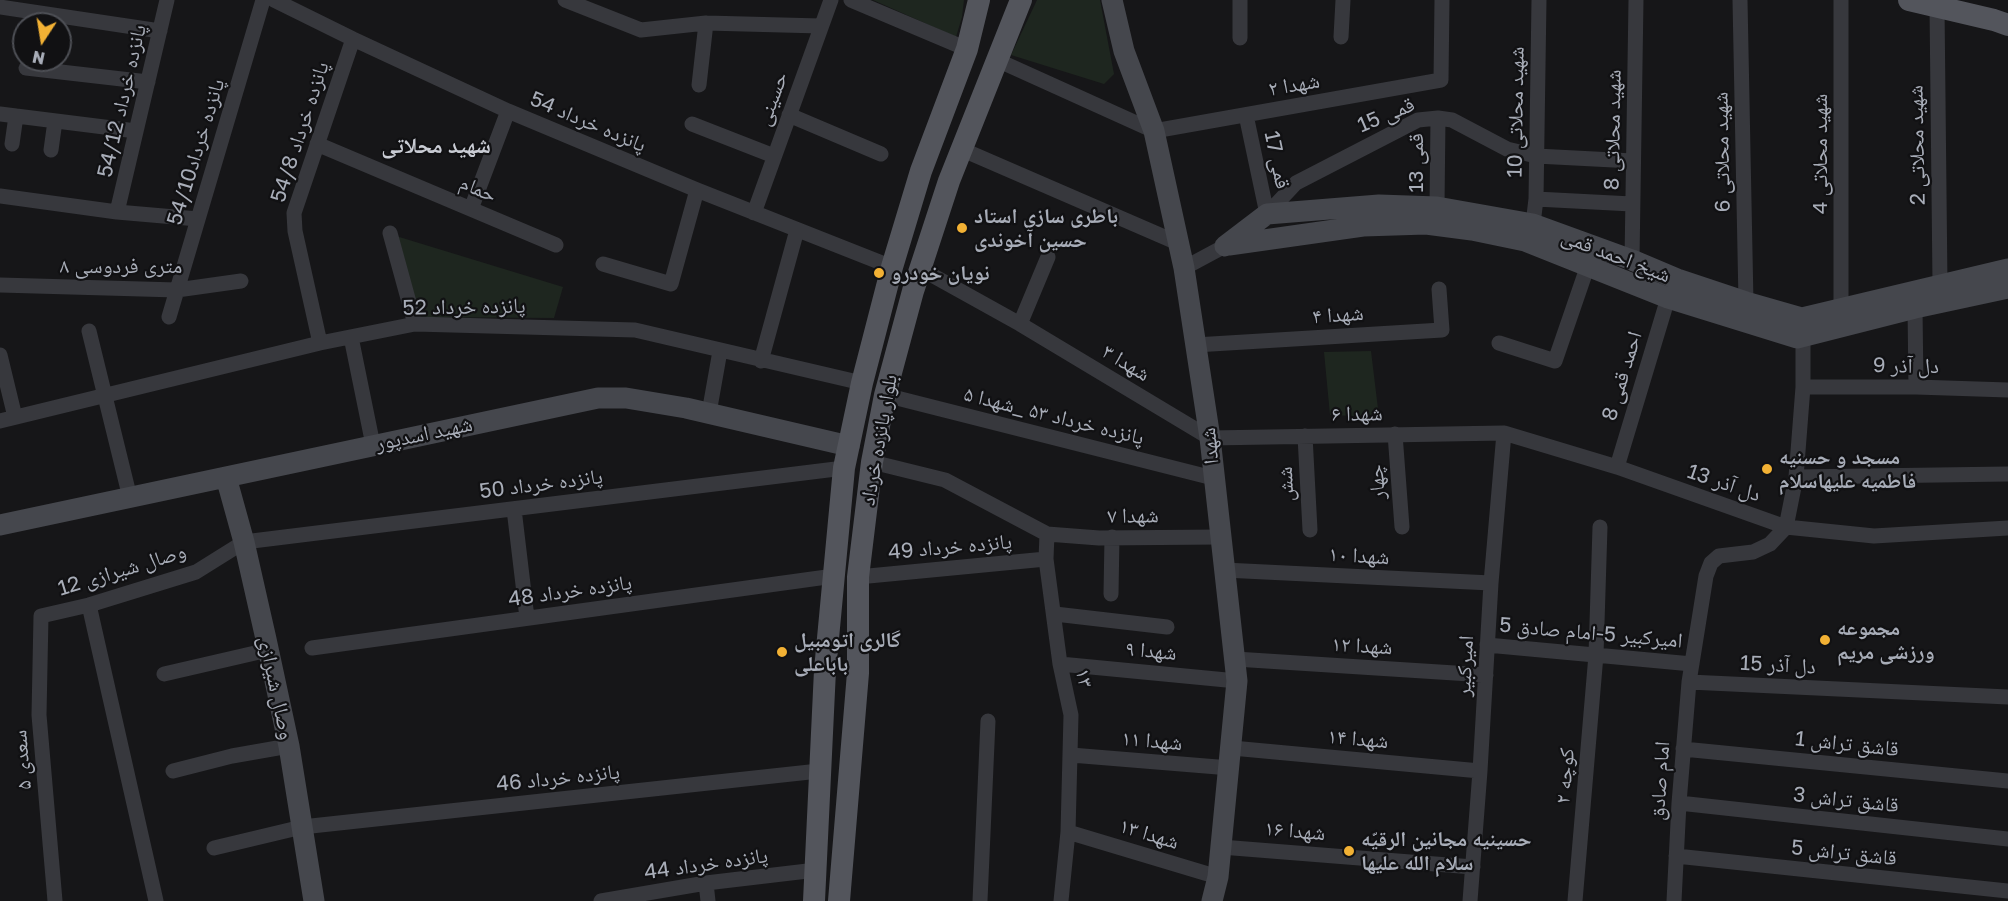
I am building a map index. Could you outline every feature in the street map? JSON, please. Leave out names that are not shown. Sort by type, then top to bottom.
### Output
[{"type":"main road","name":"بلوار پانزده خرداد","points":[[814,901],[825,670],[844,468],[862,383],[892,267],[921,171],[967,49],[979,0]]},
{"type":"main road","points":[[1909,0],[2008,25]]},
{"type":"main road","points":[[1973,0],[2008,8]]},
{"type":"main road","name":"بلوار پانزده خرداد","points":[[839,901],[858,673],[858,577],[872,462],[885,395],[949,181],[1019,1]]},
{"type":"street","name":"پانزده خرداد 54/12","points":[[117,212],[167,0]]},
{"type":"street","points":[[565,0],[641,30],[706,23],[821,26]]},
{"type":"street","name":"حسینی","points":[[754,213],[831,0]]},
{"type":"street","points":[[851,0],[967,49]]},
{"type":"street","name":"شهدا","points":[[1112,0],[1124,51],[1154,131],[1184,268],[1210,438],[1238,681],[1218,877],[1212,901]]},
{"type":"street","points":[[1240,0],[1240,38]]},
{"type":"street","points":[[1341,37],[1343,0]]},
{"type":"street","name":"شهدا ۲","points":[[1154,131],[1441,80],[1442,0]]},
{"type":"street","name":"شهید محلاتی 10","points":[[1533,224],[1536,199],[1539,0]]},
{"type":"street","name":"شهید محلاتی 8","points":[[1632,260],[1636,0]]},
{"type":"street","name":"شهید محلاتی 6","points":[[1740,0],[1746,302]]},
{"type":"street","name":"شهید محلاتی 4","points":[[1841,0],[1841,308]]},
{"type":"street","name":"پانزده خرداد 54","points":[[274,1],[508,111],[697,190],[892,267]]},
{"type":"street","name":"پانزده خرداد54/10","points":[[169,316],[198,219],[274,1]]},
{"type":"street","name":"شهید محلاتی 2","points":[[1937,6],[1940,284]]},
{"type":"street","points":[[0,7],[160,32]]},
{"type":"street","points":[[699,85],[706,23]]},
{"type":"street","name":"پانزده خرداد 54/8","points":[[320,343],[295,231],[294,213],[353,39]]},
{"type":"street","points":[[997,60],[1154,131]]},
{"type":"street","points":[[61,72],[148,82]]},
{"type":"street","points":[[471,209],[508,111]]},
{"type":"street","points":[[0,114],[136,131]]},
{"type":"street","points":[[789,115],[881,154]]},
{"type":"street","name":"قمی 17","points":[[1246,115],[1267,214]]},
{"type":"street","points":[[12,144],[16,116]]},
{"type":"street","name":"قمی 15","points":[[1267,214],[1296,183],[1419,120],[1438,118],[1452,120],[1507,149],[1536,156],[1633,161]]},
{"type":"street","name":"قمی 13","points":[[1437,207],[1438,118]]},
{"type":"street","points":[[51,150],[55,121]]},
{"type":"street","points":[[692,124],[774,156]]},
{"type":"street","name":"حمام","points":[[317,144],[556,245]]},
{"type":"street","points":[[962,149],[1178,243]]},
{"type":"street","points":[[603,264],[671,284],[697,190]]},
{"type":"street","points":[[0,196],[117,212],[198,219]]},
{"type":"street","points":[[1536,199],[1632,204]]},
{"type":"street","name":"شیخ احمد قمی","points":[[1184,268],[1225,246],[1267,214],[1379,205],[1437,207],[1668,298],[1797,338],[1803,327],[1841,308],[2008,268]]},
{"type":"street","name":"شیخ احمد قمی","points":[[1225,246],[1363,226],[1473,222],[1533,224],[1677,279],[1746,302],[1803,327],[1915,308],[2008,288]]},
{"type":"street","points":[[761,361],[797,230]]},
{"type":"street","points":[[390,233],[415,324]]},
{"type":"street","points":[[1020,324],[1048,257]]},
{"type":"street","points":[[1499,343],[1555,361],[1588,265]]},
{"type":"street","name":"شهدا ۳","points":[[921,269],[1020,324],[1210,438]]},
{"type":"street","name":"۸ متری فردوسی","points":[[0,285],[177,290],[241,281]]},
{"type":"street","name":"شهدا ۴","points":[[1195,345],[1442,330],[1438,289]]},
{"type":"street","name":"احمد قمی 8","points":[[1617,467],[1668,298]]},
{"type":"street","points":[[1915,308],[1916,387]]},
{"type":"street","name":"پانزده خرداد 52","points":[[7,419],[320,343],[415,324],[635,330],[862,383]]},
{"type":"street","points":[[1786,527],[1796,477],[1803,387],[1803,327]]},
{"type":"street","points":[[89,331],[130,498]]},
{"type":"street","points":[[351,337],[373,445]]},
{"type":"street","points":[[709,413],[720,351]]},
{"type":"street","points":[[0,355],[7,419]]},
{"type":"street","name":"دل آذر 9","points":[[1803,387],[2008,390]]},
{"type":"street","name":"پانزده خرداد ۵۳ _شهدا ۵","points":[[885,395],[1213,478]]},
{"type":"street","name":"شهید اسدپور","points":[[0,525],[598,398],[626,398],[709,413],[849,446]]},
{"type":"street","name":"دل آذر 13","points":[[1504,433],[1617,467],[1786,527],[1874,536],[2008,528]]},
{"type":"street","name":"شهدا ۶","points":[[1210,438],[1504,433]]},
{"type":"street","name":"امیرکبیر","points":[[1470,901],[1491,584],[1504,433]]},
{"type":"street","name":"چهار","points":[[1395,434],[1402,527]]},
{"type":"street","name":"شش","points":[[1305,436],[1310,530]]},
{"type":"street","points":[[872,462],[945,480],[1047,534]]},
{"type":"street","name":"پانزده خرداد 50","points":[[243,542],[844,468]]},
{"type":"street","points":[[1796,477],[2008,474]]},
{"type":"street","name":"وصال شیرازی","points":[[226,477],[289,746],[314,901]]},
{"type":"street","points":[[514,509],[527,618]]},
{"type":"street","name":"کوچه ۲","points":[[1575,901],[1596,655],[1600,527]]},
{"type":"street","name":"امام صادق","points":[[1674,901],[1689,682],[1706,576],[1711,563],[1719,556],[1753,552],[1770,544],[1786,527]]},
{"type":"street","name":"شهدا ۷","points":[[1047,534],[1099,538],[1220,537]]},
{"type":"street","name":"۱۳","points":[[1047,534],[1046,559],[1060,664],[1071,715],[1068,832],[1062,901]]},
{"type":"street","points":[[1111,594],[1112,537]]},
{"type":"street","name":"وصال شیرازی 12","points":[[41,616],[89,605],[196,572],[243,542]]},
{"type":"street","name":"پانزده خرداد 49","points":[[858,577],[1046,559]]},
{"type":"street","name":"شهدا ۱۰","points":[[1224,570],[1491,584]]},
{"type":"street","name":"پانزده خرداد 48","points":[[312,648],[834,576]]},
{"type":"street","points":[[89,605],[156,901]]},
{"type":"street","points":[[1055,614],[1167,627]]},
{"type":"street","name":"سعدی ۵","points":[[41,616],[39,715],[55,901]]},
{"type":"street","name":"امیرکبیر 5-امام صادق 5","points":[[1487,645],[1692,663]]},
{"type":"street","points":[[164,674],[268,650]]},
{"type":"street","name":"شهدا ۱۲","points":[[1235,659],[1486,675]]},
{"type":"street","name":"شهدا ۹","points":[[1060,664],[1238,681]]},
{"type":"street","name":"دل آذر 15","points":[[1689,682],[2008,698]]},
{"type":"street","points":[[980,901],[988,721]]},
{"type":"street","points":[[173,771],[232,756],[289,746]]},
{"type":"street","name":"قاشق تراش 1","points":[[1683,749],[2008,781]]},
{"type":"street","name":"شهدا ۱۱","points":[[1071,755],[1231,758]]},
{"type":"street","name":"شهدا ۱۴","points":[[1231,758],[1480,771]]},
{"type":"street","name":"پانزده خرداد 46","points":[[214,848],[302,827],[819,771]]},
{"type":"street","name":"قاشق تراش 3","points":[[1679,803],[2008,839]]},
{"type":"street","name":"شهدا ۱۳","points":[[1068,832],[1218,877]]},
{"type":"street","name":"شهدا ۱۶","points":[[1221,847],[1473,867]]},
{"type":"street","name":"قاشق تراش 5","points":[[1677,856],[2008,891]]},
{"type":"street","name":"پانزده خرداد 44","points":[[610,900],[706,883],[816,870]]},
{"type":"street","points":[[706,883],[708,901]]},
{"type":"shaded area","points":[[873,0],[964,0],[956,37]]},
{"type":"shaded area","points":[[1037,0],[1100,0],[1114,74],[1104,84],[1011,55]]},
{"type":"shaded area","points":[[396,236],[563,287],[554,318],[419,317]]},
{"type":"shaded area","points":[[1371,351],[1379,417],[1330,415],[1324,352]]},
{"type":"place","name":"باطری سازی استاد حسین آخوندی","points":[[962,228]]},
{"type":"place","name":"نویان خودرو","points":[[879,273]]},
{"type":"place","name":"مسجد و حسنیه فاطمیه علیهاسلام","points":[[1767,469]]},
{"type":"place","name":"مجموعه ورزشی مریم","points":[[1825,640]]},
{"type":"place","name":"گالری اتومبیل باباعلی","points":[[782,652]]},
{"type":"place","name":"حسینیه مجانین الرقیّه سلام الله علیها","points":[[1349,851]]},
{"type":"district","name":"شهید محلاتی","points":[[436,146]]}]
